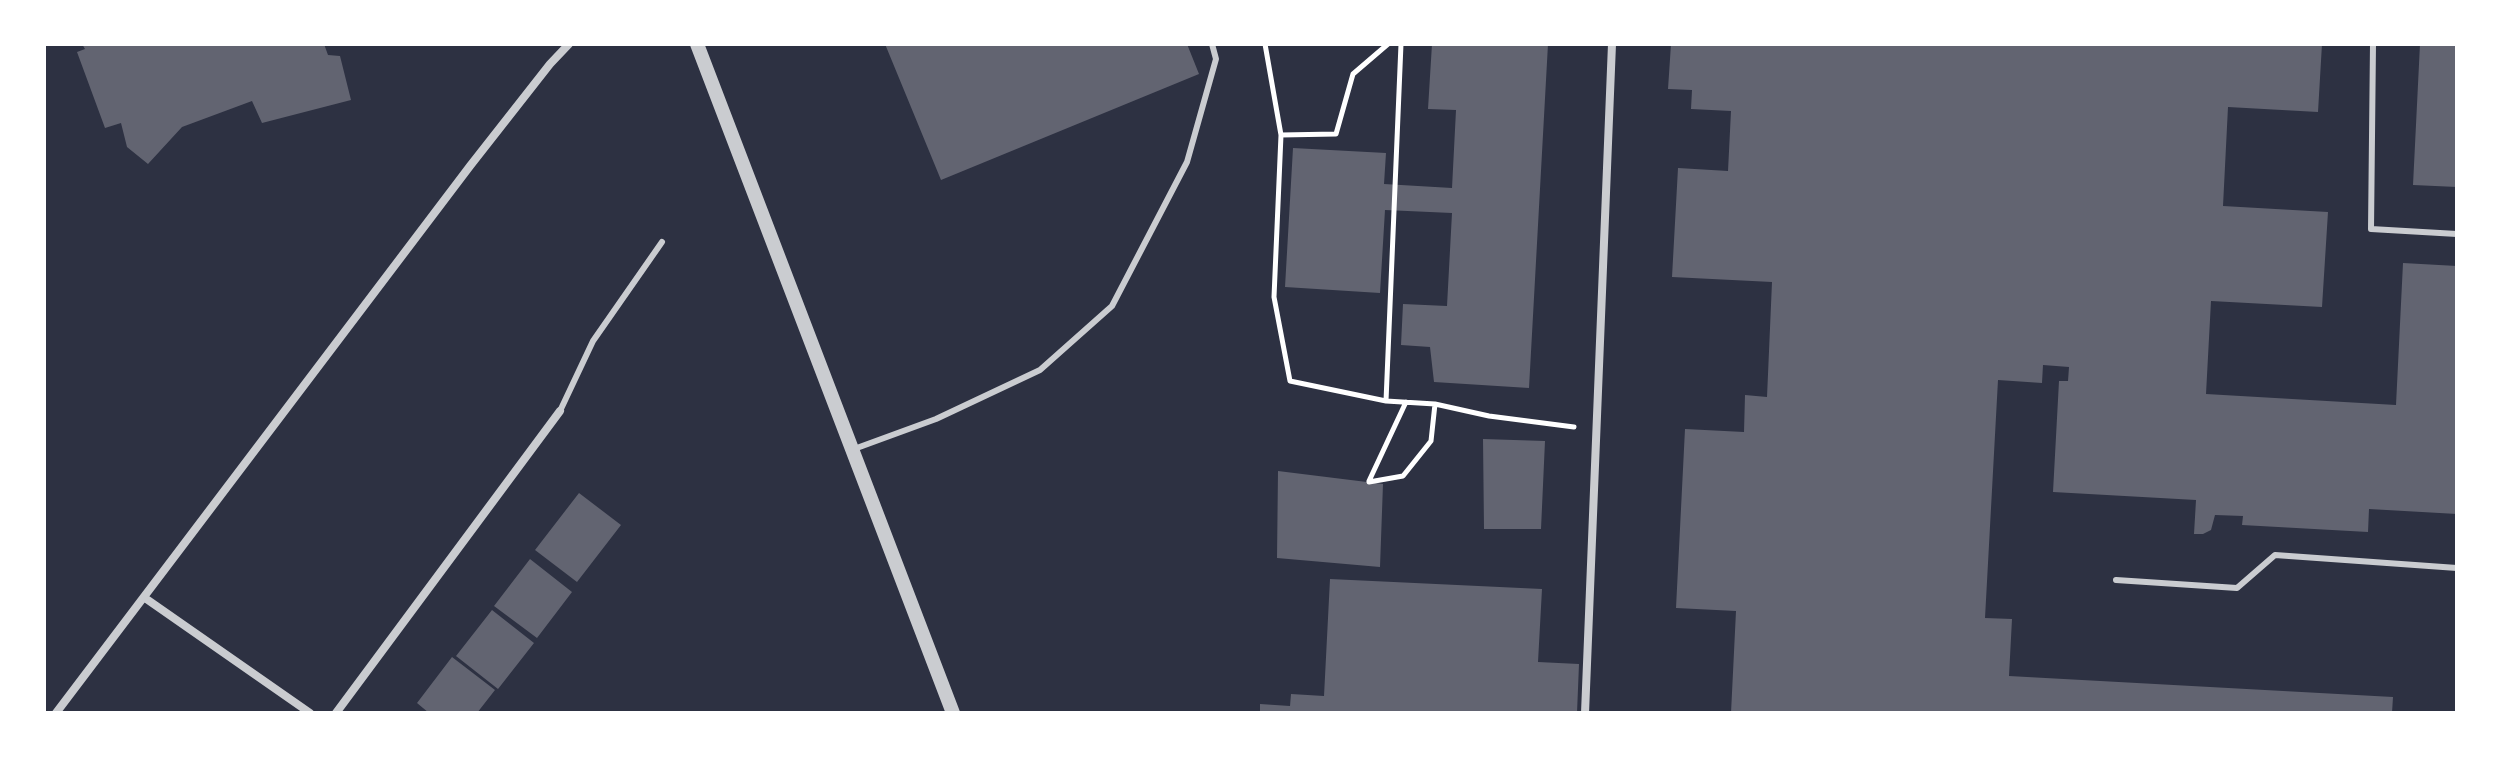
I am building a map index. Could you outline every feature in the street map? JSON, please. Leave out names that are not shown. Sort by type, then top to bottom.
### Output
[{"type":"street","points":[[56,713],[470,166],[569,44]]},
{"type":"street","points":[[697,44],[953,713]]},
{"type":"street","points":[[1585,713],[1612,44]]},
{"type":"street","points":[[336,713],[560,411]]},
{"type":"street","points":[[145,598],[310,713]]},
{"type":"lane","points":[[851,450],[936,419],[1040,370],[1112,306],[1187,162],[1216,59],[1212,44]]},
{"type":"lane","points":[[2373,44],[2371,229],[2457,234]]},
{"type":"lane","points":[[560,411],[593,341],[662,242]]},
{"type":"lane","points":[[2116,580],[2237,588],[2275,555],[2457,568]]},
{"type":"path","points":[[1265,44],[1281,135],[1274,297],[1290,381],[1386,401],[1435,404],[1489,416],[1598,429]]},
{"type":"path","points":[[1281,135],[1336,134],[1353,74],[1388,44]]},
{"type":"path","points":[[1386,401],[1401,44]]},
{"type":"path","points":[[1406,402],[1369,482],[1403,476],[1431,441],[1435,404]]},
{"type":"building","points":[[82,44],[324,44],[328,55],[340,56],[351,100],[262,123],[252,101],[182,127],[148,164],[127,147],[121,123],[105,128],[77,52],[85,49]]},
{"type":"building","points":[[885,44],[1187,44],[1199,74],[941,180]]},
{"type":"building","points":[[1432,44],[1548,44],[1529,388],[1434,382],[1430,347],[1401,345],[1403,304],[1447,306],[1452,213],[1385,210],[1380,293],[1285,287],[1293,148],[1386,153],[1384,184],[1452,188],[1456,110],[1428,109]]},
{"type":"building","points":[[1671,44],[2322,44],[2318,112],[2228,107],[2223,206],[2328,212],[2322,307],[2211,301],[2206,394],[2396,405],[2403,263],[2457,266],[2457,514],[2369,509],[2368,532],[2242,525],[2243,516],[2215,515],[2211,530],[2194,534],[2196,500],[2053,492],[2059,381],[2068,381],[2069,367],[2043,365],[2042,383],[1998,380],[1985,618],[2012,619],[2009,676],[2393,697],[2392,713],[1731,713],[1736,611],[1676,608],[1685,429],[1744,432],[1745,395],[1767,397],[1772,282],[1672,277],[1678,168],[1728,171],[1731,111],[1691,109],[1692,90],[1668,89]]},
{"type":"building","points":[[2420,44],[2457,44],[2457,187],[2413,185]]},
{"type":"building","points":[[1483,439],[1545,441],[1541,529],[1484,529]]},
{"type":"building","points":[[1278,471],[1383,484],[1380,567],[1277,558]]},
{"type":"building","points":[[579,493],[621,525],[577,582],[535,550]]},
{"type":"building","points":[[530,559],[572,592],[537,638],[494,606]]},
{"type":"building","points":[[1330,579],[1542,589],[1538,662],[1579,664],[1577,713],[1260,713],[1260,704],[1290,706],[1291,694],[1324,696]]},
{"type":"building","points":[[492,610],[534,643],[498,689],[456,656]]},
{"type":"building","points":[[452,657],[495,690],[477,713],[429,713],[417,703]]}]
